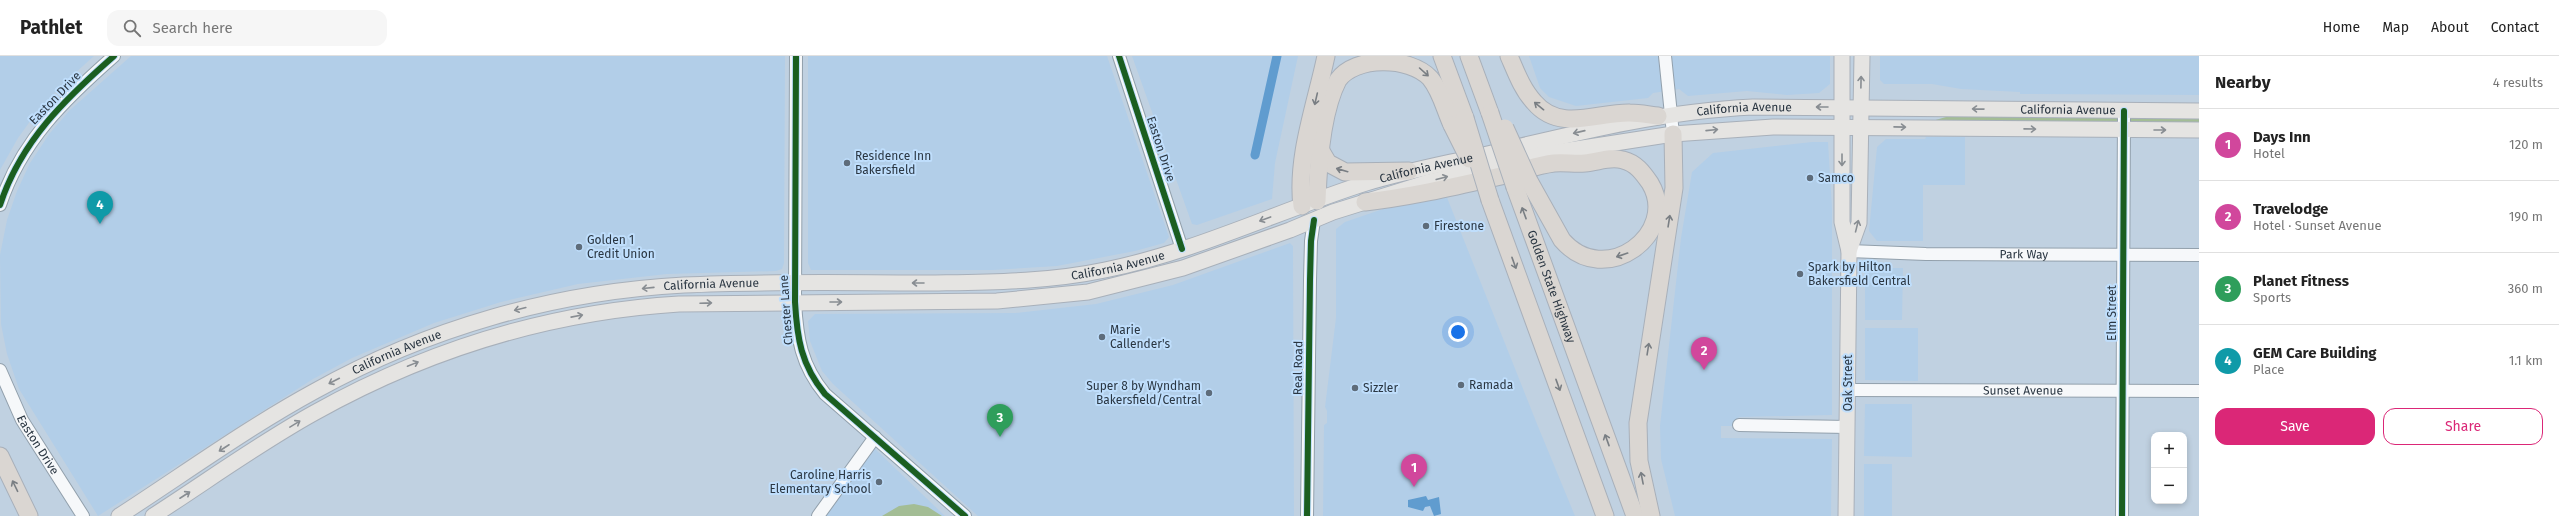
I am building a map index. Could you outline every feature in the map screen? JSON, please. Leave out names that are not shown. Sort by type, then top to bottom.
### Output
[{"type":"highway","points":[[1309,204],[1303,163],[1308,130],[1326,56]]},
{"type":"highway","points":[[1442,56],[1458,122],[1490,200],[1605,516]]},
{"type":"highway","points":[[1509,56],[1529,95],[1540,108],[1556,117],[1584,120],[1630,113],[1664,115]]},
{"type":"highway","points":[[1309,204],[1321,151],[1328,109],[1338,78],[1356,63],[1377,57],[1399,58],[1422,70],[1436,87],[1458,122]]},
{"type":"highway","points":[[1365,202],[1428,192],[1555,163],[1580,164],[1616,158],[1637,167],[1652,187],[1655,199],[1655,219],[1645,239],[1628,253],[1610,259],[1589,258],[1578,254],[1569,248],[1522,184],[1494,113],[1470,58]]},
{"type":"highway","points":[[1651,516],[1639,461],[1638,423],[1674,188],[1673,134]]},
{"type":"highway","points":[[1321,151],[1328,163],[1345,172],[1409,171]]},
{"type":"highway","name":"Golden State Highway","points":[[1522,184],[1635,516]]},
{"type":"highway","points":[[0,456],[29,516]]},
{"type":"main road","name":"Oak Street","points":[[1842,56],[1842,222],[1849,251],[1846,516]]},
{"type":"main road","name":"Oak Street","points":[[1849,251],[1859,223],[1862,56]]},
{"type":"main road","name":"California Avenue","points":[[119,516],[280,412],[356,370],[398,350],[463,325],[557,301],[660,286],[795,283],[1036,281],[1108,270],[1182,249],[1309,204],[1409,171],[1664,115],[1753,107],[2199,111]]},
{"type":"main road","name":"California Avenue","points":[[153,516],[288,429],[351,393],[457,347],[542,323],[599,312],[654,305],[965,301],[1049,298],[1104,289],[1183,268],[1365,202],[1480,168],[1581,148],[1673,134],[1741,128],[1842,127],[2199,130]]},
{"type":"main road","points":[[1555,163],[1621,148],[1640,138]]},
{"type":"main road","points":[[1309,204],[1314,220]]},
{"type":"main road","points":[[1104,289],[1123,277],[1176,260],[1181,254],[1182,249]]},
{"type":"main road","points":[[1049,298],[1049,294],[1055,289],[1099,279],[1108,270]]},
{"type":"main road","points":[[965,301],[969,293],[1024,289],[1036,281]]},
{"type":"main road","points":[[542,323],[552,315],[557,301]]},
{"type":"street","name":"Easton Drive","points":[[0,205],[22,156],[44,124],[67,98],[114,56]]},
{"type":"street","name":"Chester Lane","points":[[796,56],[795,302],[798,341],[808,370],[825,394],[965,516]]},
{"type":"street","name":"Easton Drive","points":[[1119,56],[1182,249]]},
{"type":"street","points":[[1665,56],[1664,115],[1673,134]]},
{"type":"street","name":"Elm Street","points":[[2122,516],[2124,110]]},
{"type":"street","name":"Real Road","points":[[1307,516],[1310,271],[1314,220]]},
{"type":"street","name":"Park Way","points":[[1849,251],[1926,254],[2199,255]]},
{"type":"street","name":"Easton Drive","points":[[0,370],[22,420],[83,516]]},
{"type":"street","name":"Sunset Avenue","points":[[1848,390],[2199,391]]},
{"type":"street","points":[[1739,425],[1848,426]]},
{"type":"street","points":[[818,516],[874,437]]},
{"type":"shaded area","points":[[0,56],[94,56],[63,84],[36,113],[18,138],[0,170]]},
{"type":"shaded area","points":[[131,56],[785,56],[784,263],[782,269],[776,271],[667,274],[578,284],[501,302],[434,323],[352,358],[313,379],[98,516],[19,389],[7,354],[1,324],[0,255],[7,220],[17,191],[30,163],[50,133],[70,110]]},
{"type":"shaded area","points":[[808,56],[1107,56],[1169,237],[1164,243],[1135,251],[1057,266],[993,270],[811,270],[808,263]]},
{"type":"shaded area","points":[[1132,56],[1298,56],[1275,163],[1272,199],[1197,225],[1192,224]]},
{"type":"shaded area","points":[[1529,56],[1830,56],[1830,84],[1819,93],[1787,95],[1747,91],[1688,96],[1679,89],[1653,93],[1648,98],[1576,106],[1549,97],[1540,88]]},
{"type":"shaded area","points":[[1880,56],[2199,56],[2199,95],[2020,94],[2020,92],[1961,89],[1932,84],[1884,84],[1880,80]]},
{"type":"shaded area","points":[[1926,137],[1965,137],[1965,185],[1923,185],[1923,241],[1877,241],[1869,231],[1877,147],[1886,139],[1925,139]]},
{"type":"shaded area","points":[[1812,142],[1828,142],[1832,208],[1832,415],[1739,417],[1732,426],[1721,426],[1721,438],[1832,439],[1831,516],[1675,516],[1661,459],[1660,426],[1681,238],[1692,172],[1713,153]]},
{"type":"shaded area","points":[[1446,195],[1575,516],[1323,516],[1324,425],[1327,423],[1327,411],[1325,407],[1336,318],[1336,229],[1345,222],[1386,208]]},
{"type":"shaded area","points":[[1290,243],[1293,246],[1294,516],[978,516],[833,384],[822,371],[810,341],[808,321],[815,314],[1015,313],[1096,304],[1173,285]]},
{"type":"shaded area","points":[[1865,268],[1903,268],[1902,320],[1865,320]]},
{"type":"shaded area","points":[[1865,328],[1918,328],[1918,381],[1865,380]]},
{"type":"shaded area","points":[[1865,404],[1912,404],[1912,457],[1864,456]]},
{"type":"shaded area","name":"Caroline Harris Elementary School","points":[[873,447],[945,516],[823,516]]},
{"type":"shaded area","points":[[1864,464],[1892,464],[1892,516],[1864,516]]},
{"type":"green space","points":[[1953,115],[2199,118],[2199,124],[1932,121]]},
{"type":"green space","points":[[914,504],[928,507],[942,516],[882,516],[899,506]]},
{"type":"water","points":[[1426,496],[1428,500],[1439,497],[1441,514],[1434,516],[1430,506],[1425,507],[1423,511],[1408,507],[1408,500]]},
{"type":"waterway","points":[[1255,155],[1277,56]]},
{"type":"cycle path","points":[[0,205],[9,182],[32,141],[46,123],[78,88],[114,56]]},
{"type":"cycle path","points":[[796,56],[795,302],[797,327],[805,362],[825,394],[965,516]]},
{"type":"cycle path","points":[[1119,56],[1182,249]]},
{"type":"cycle path","points":[[2122,516],[2124,111]]},
{"type":"cycle path","points":[[1307,516],[1310,280],[1311,241],[1314,220]]},
{"type":"place","name":"Residence Inn Bakersfield","points":[[847,163]]},
{"type":"place","name":"Samco","points":[[1810,178]]},
{"type":"place","name":"GEM Care Building","points":[[100,224]]},
{"type":"place","name":"Firestone","points":[[1426,226]]},
{"type":"place","name":"Golden 1 Credit Union","points":[[579,247]]},
{"type":"place","name":"Spark by Hilton Bakersfield Central","points":[[1800,274]]},
{"type":"place","name":"Marie Callender's","points":[[1102,337]]},
{"type":"place","name":"Travelodge","points":[[1704,370]]},
{"type":"place","name":"Ramada","points":[[1461,385]]},
{"type":"place","name":"Sizzler","points":[[1355,388]]},
{"type":"place","name":"Super 8 by Wyndham Bakersfield/Central","points":[[1209,393]]},
{"type":"place","name":"Planet Fitness","points":[[1000,437]]},
{"type":"place","name":"Caroline Harris Elementary School","points":[[879,482]]},
{"type":"place","name":"Days Inn","points":[[1414,487]]}]
